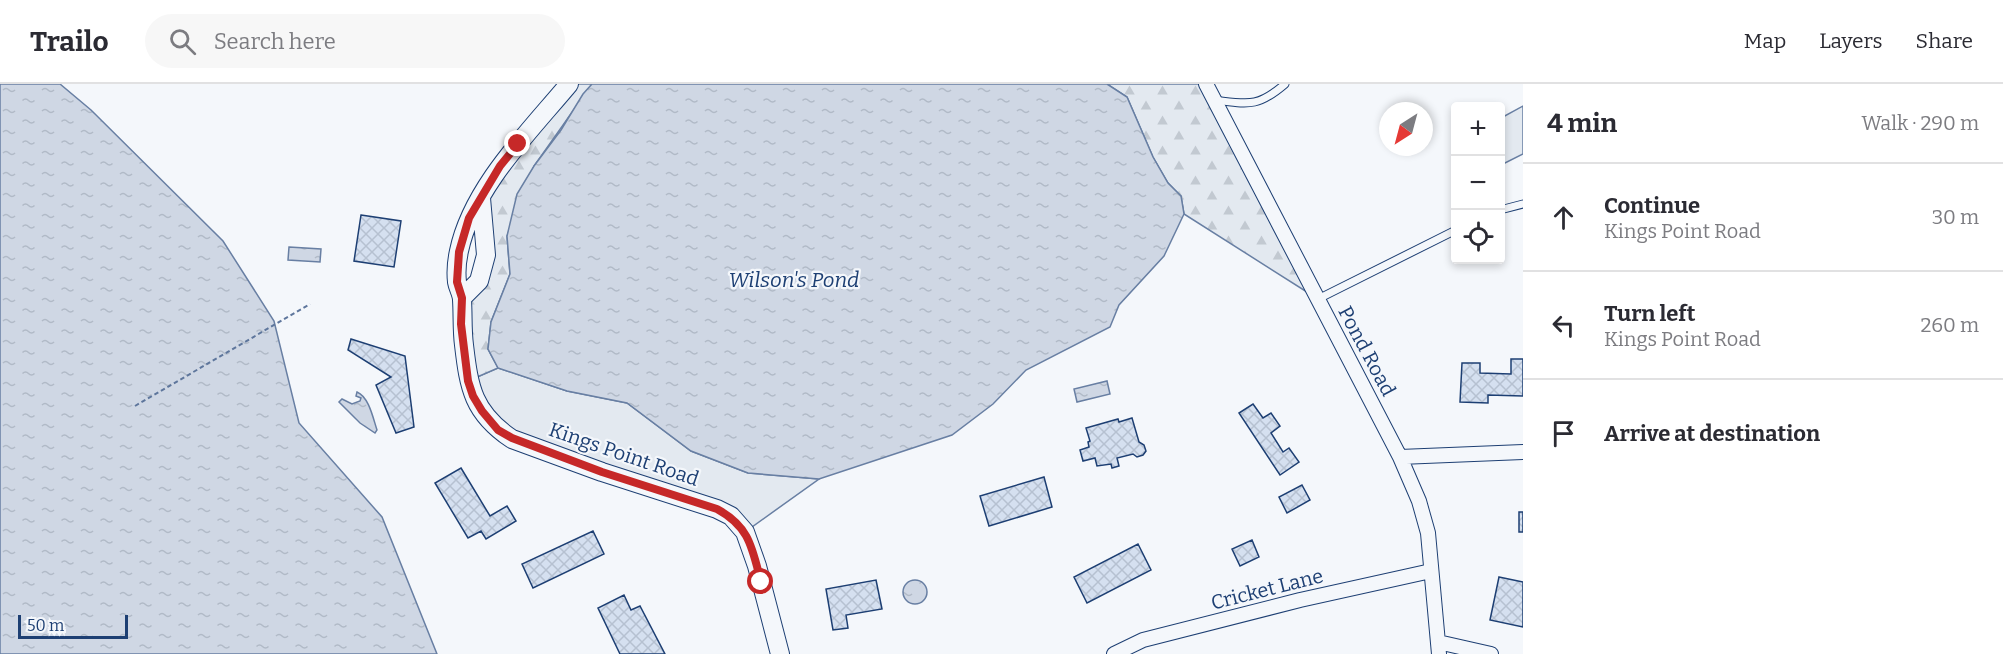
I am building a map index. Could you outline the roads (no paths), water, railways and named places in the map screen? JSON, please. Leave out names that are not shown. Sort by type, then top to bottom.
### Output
[{"type":"street","name":"Kings Point Road","points":[[569,84],[500,166],[469,218],[459,252],[457,282],[462,298],[461,324],[468,381],[473,396],[498,430],[512,438],[602,472],[717,509],[731,516],[746,532],[780,654]]},
{"type":"street","name":"Pond Road","points":[[1206,84],[1400,457],[1419,501],[1428,533],[1438,648]]},
{"type":"street","points":[[462,298],[479,281],[486,255],[481,198]]},
{"type":"street","points":[[1400,457],[1523,452]]},
{"type":"street","name":"Cricket Lane","points":[[1114,654],[1143,640],[1300,600],[1431,572]]},
{"type":"street","points":[[1438,648],[1491,654]]},
{"type":"lane","points":[[1214,100],[1245,104],[1258,103],[1285,84]]},
{"type":"lane","points":[[1505,209],[1523,204]]},
{"type":"lane","points":[[1318,299],[1451,232]]},
{"type":"water","points":[[0,84],[60,84],[91,110],[223,241],[274,321],[299,423],[382,517],[437,654],[0,654]]},
{"type":"water","name":"Wilson's Pond","points":[[592,84],[1107,84],[1127,97],[1153,157],[1168,183],[1181,196],[1184,214],[1164,256],[1119,305],[1110,327],[1026,370],[993,404],[952,435],[819,479],[748,473],[691,451],[627,403],[567,391],[498,368],[488,349],[491,322],[510,274],[507,236],[517,194],[583,94]]},
{"type":"water","points":[[289,247],[321,249],[320,262],[288,260]]},
{"type":"water","points":[[1107,381],[1110,394],[1077,402],[1074,389]]},
{"type":"water","points":[[357,392],[365,398],[370,408],[377,430],[375,433],[360,423],[339,402],[342,399],[352,404],[360,401],[361,398],[356,396]]},
{"type":"water","points":[[915,580],[924,583],[927,592],[924,601],[915,604],[906,601],[903,592],[906,583]]}]
